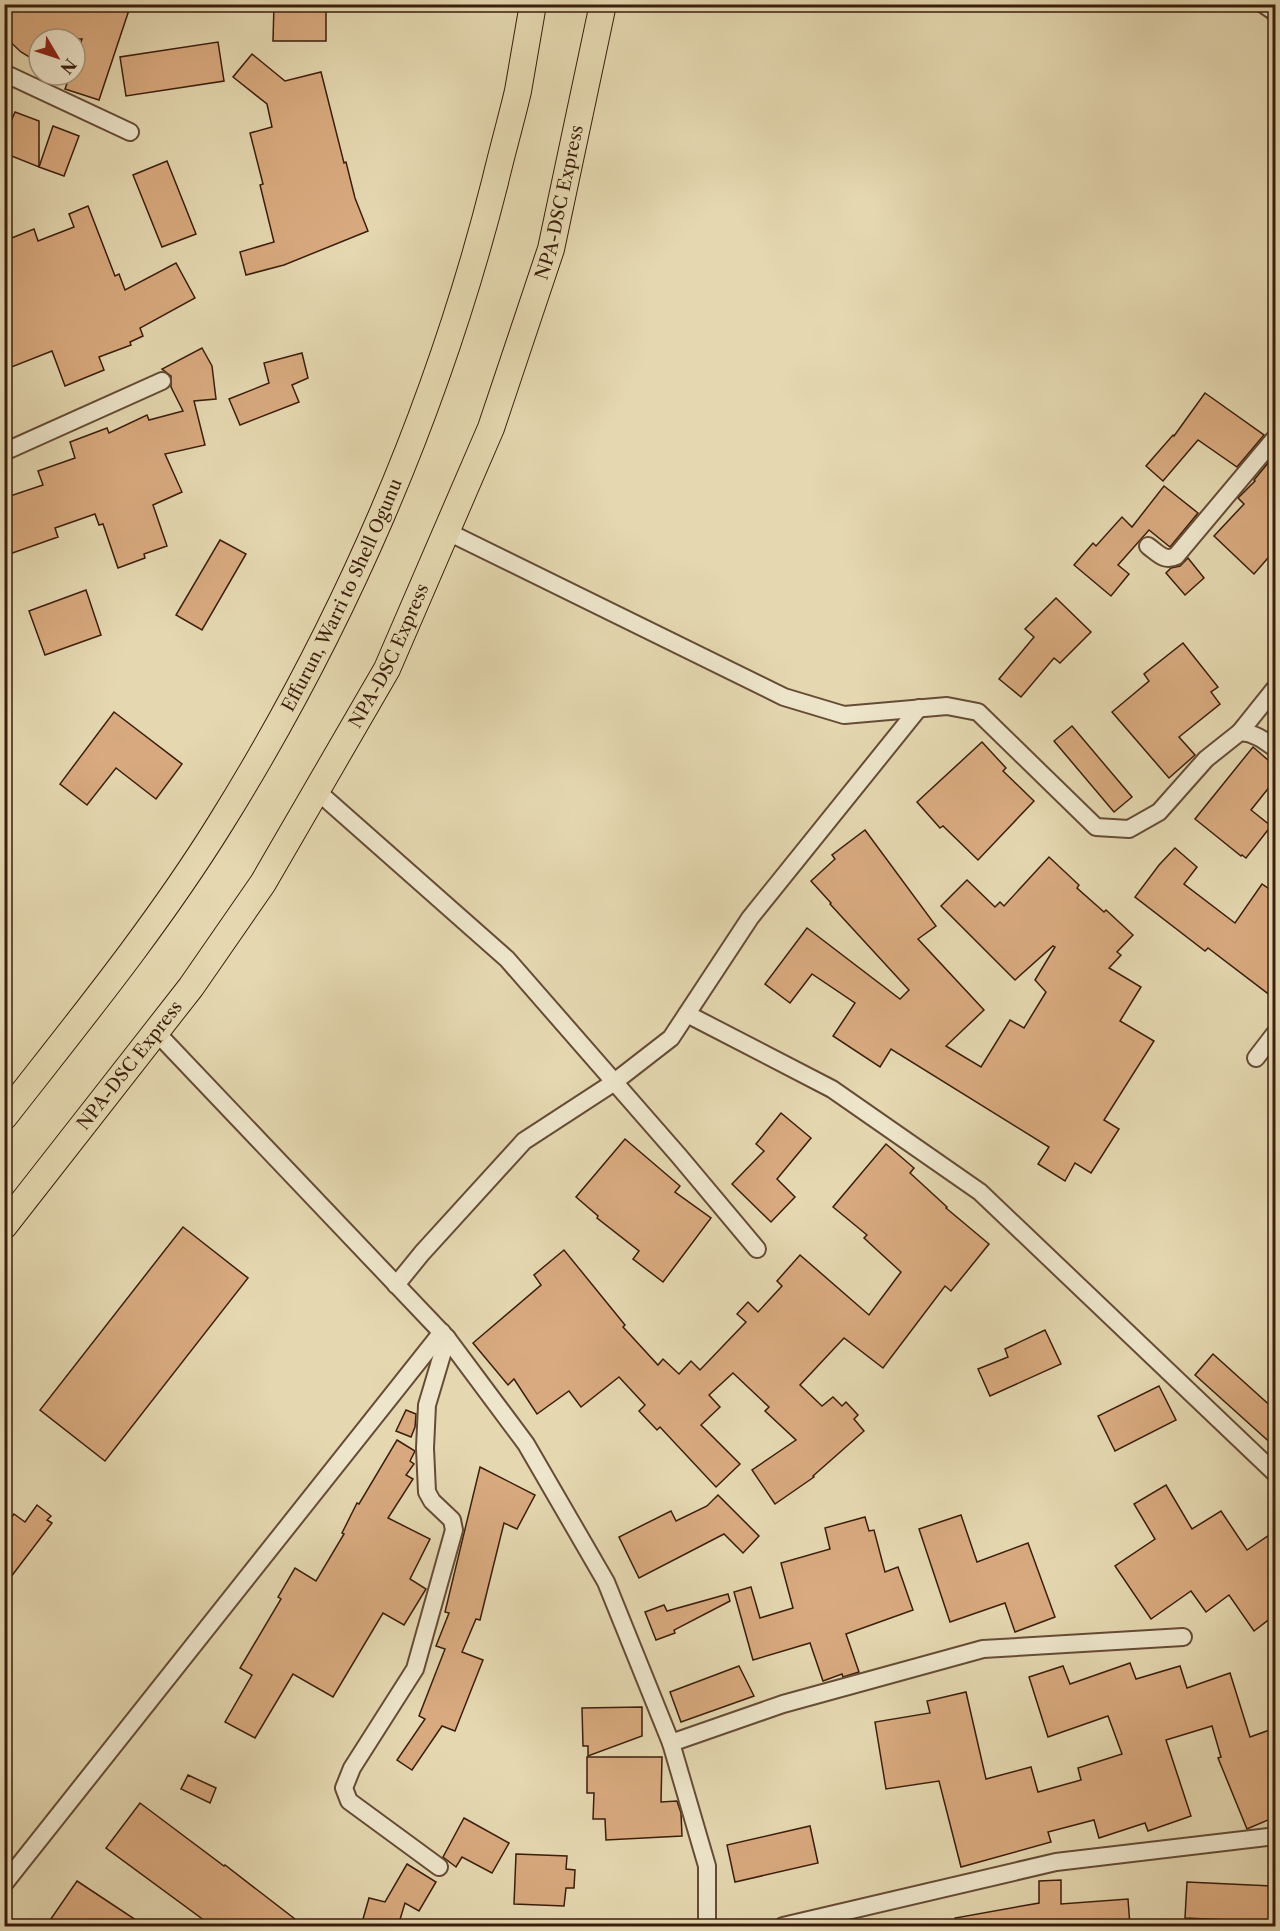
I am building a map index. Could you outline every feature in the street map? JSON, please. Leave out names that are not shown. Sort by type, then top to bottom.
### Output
[{"type":"main road","name":"Effurun, Warri to Shell Ogunu","points":[[4,1117],[152,926],[219,826],[284,717],[336,615],[389,497],[433,384],[479,246],[517,93],[533,4]]},
{"type":"main road","name":"NPA-DSC Express","points":[[4,1226],[191,987],[263,883],[387,669],[491,428],[551,249],[603,4]]},
{"type":"street","points":[[1263,4],[1275,13]]},
{"type":"street","points":[[5,74],[130,132]]},
{"type":"street","points":[[4,452],[162,381]]},
{"type":"street","points":[[1148,546],[1165,559],[1176,556],[1275,437]]},
{"type":"street","points":[[446,531],[784,697],[844,715],[947,706],[978,712],[1096,827],[1129,829],[1159,812],[1206,759],[1240,732],[1275,687]]},
{"type":"street","points":[[396,1285],[422,1253],[524,1141],[613,1083],[671,1038],[750,918],[919,708]]},
{"type":"street","points":[[1240,732],[1260,737],[1275,749]]},
{"type":"street","points":[[317,790],[507,959],[679,1156],[757,1250]]},
{"type":"street","points":[[687,1014],[832,1089],[980,1191],[1275,1474]]},
{"type":"street","points":[[156,1032],[444,1335],[526,1444],[606,1582],[671,1743],[707,1866],[707,1926]]},
{"type":"street","points":[[1256,1058],[1275,1032]]},
{"type":"street","points":[[440,1867],[349,1801],[344,1788],[352,1768],[415,1669],[454,1530],[452,1520],[427,1492],[425,1448],[427,1405],[444,1335]]},
{"type":"street","points":[[4,1884],[444,1335]]},
{"type":"street","points":[[671,1743],[783,1704],[983,1649],[1184,1637]]},
{"type":"street","points":[[783,1926],[1056,1862],[1275,1836]]},
{"type":"building","points":[[4,4],[131,4],[99,100],[65,89],[66,87],[87,87],[87,27],[27,27],[27,56],[4,36]]},
{"type":"building","points":[[274,4],[326,4],[326,41],[273,41]]},
{"type":"building","points":[[218,42],[224,81],[126,96],[120,57]]},
{"type":"building","points":[[252,54],[285,81],[321,72],[344,163],[346,162],[355,198],[368,231],[284,265],[246,275],[240,252],[274,242],[250,133],[272,127],[267,104],[233,77]]},
{"type":"building","points":[[15,112],[39,121],[39,167],[4,153],[4,138]]},
{"type":"building","points":[[53,126],[79,136],[64,176],[39,167]]},
{"type":"building","points":[[167,161],[196,234],[162,247],[133,175]]},
{"type":"building","points":[[88,206],[115,276],[119,274],[125,290],[176,263],[195,298],[140,328],[143,336],[130,342],[131,345],[99,357],[104,370],[65,386],[52,351],[4,370],[4,241],[34,229],[38,241],[74,227],[69,214]]},
{"type":"building","points":[[202,348],[212,366],[216,399],[194,401],[205,445],[165,454],[182,492],[153,505],[167,546],[144,554],[145,558],[118,568],[103,524],[99,525],[95,514],[55,528],[58,537],[4,556],[4,498],[43,485],[38,471],[75,458],[70,442],[107,428],[109,433],[147,415],[149,420],[183,411],[171,387],[171,376],[162,369]]},
{"type":"building","points":[[302,353],[308,378],[292,385],[299,402],[240,425],[229,399],[269,383],[264,363]]},
{"type":"building","points":[[1205,393],[1264,435],[1237,467],[1198,440],[1163,481],[1146,466],[1174,436]]},
{"type":"building","points":[[1268,463],[1275,471],[1275,550],[1254,574],[1214,536],[1244,504],[1238,498],[1255,481]]},
{"type":"building","points":[[1164,486],[1198,513],[1170,547],[1149,530],[1118,565],[1129,574],[1111,596],[1074,565],[1093,543],[1096,546],[1122,517],[1132,527]]},
{"type":"building","points":[[220,540],[246,554],[202,630],[176,615]]},
{"type":"building","points":[[1188,558],[1204,578],[1185,595],[1166,573],[1171,568],[1180,566]]},
{"type":"building","points":[[86,590],[101,635],[45,655],[29,611]]},
{"type":"building","points":[[1056,598],[1091,632],[1060,663],[1054,658],[1021,697],[999,679],[1034,637],[1025,629]]},
{"type":"building","points":[[1183,643],[1218,687],[1211,692],[1220,704],[1179,737],[1195,755],[1169,778],[1112,712],[1149,681],[1144,674]]},
{"type":"building","points":[[114,712],[182,764],[156,799],[116,768],[87,805],[60,784]]},
{"type":"building","points":[[1072,726],[1132,797],[1114,812],[1054,741]]},
{"type":"building","points":[[982,742],[1006,768],[1003,771],[1034,801],[978,860],[943,826],[940,828],[917,802]]},
{"type":"building","points":[[1253,747],[1275,766],[1275,780],[1251,810],[1271,826],[1246,858],[1195,819]]},
{"type":"building","points":[[865,830],[936,926],[918,939],[984,1010],[946,1046],[981,1067],[1010,1020],[1024,1028],[1046,992],[1035,980],[1055,947],[1053,946],[1015,980],[941,906],[967,880],[995,907],[1000,902],[1004,906],[1049,857],[1079,885],[1077,888],[1133,935],[1117,952],[1121,955],[1109,968],[1141,987],[1120,1021],[1154,1041],[1104,1120],[1119,1129],[1091,1173],[1075,1163],[1065,1181],[1038,1164],[1049,1147],[891,1049],[880,1067],[833,1036],[855,1003],[812,974],[790,1003],[765,984],[807,928],[900,999],[909,990],[811,881],[835,859],[832,855]]},
{"type":"building","points":[[1175,848],[1197,867],[1184,884],[1235,923],[1262,884],[1275,893],[1275,999],[1208,948],[1205,951],[1135,897]]},
{"type":"building","points":[[781,1113],[811,1138],[777,1179],[795,1197],[771,1222],[732,1184],[764,1151],[756,1144]]},
{"type":"building","points":[[625,1139],[680,1186],[675,1192],[711,1218],[663,1282],[633,1259],[639,1251],[597,1218],[598,1216],[576,1197]]},
{"type":"building","points":[[886,1144],[914,1168],[910,1173],[946,1208],[989,1244],[951,1291],[945,1286],[883,1368],[844,1338],[800,1385],[822,1406],[833,1397],[842,1406],[846,1402],[858,1415],[854,1419],[864,1431],[814,1477],[775,1504],[752,1470],[796,1440],[765,1411],[769,1407],[733,1373],[709,1395],[720,1407],[701,1425],[740,1464],[716,1487],[660,1427],[657,1430],[639,1411],[645,1405],[619,1377],[581,1407],[569,1391],[537,1414],[514,1379],[508,1385],[473,1343],[541,1285],[534,1275],[564,1250],[625,1325],[623,1327],[658,1365],[663,1359],[679,1374],[691,1361],[700,1370],[746,1322],[737,1314],[748,1302],[758,1312],[782,1286],[777,1281],[800,1255],[869,1315],[901,1272],[864,1238],[867,1235],[833,1207]]},
{"type":"building","points":[[183,1227],[248,1278],[105,1461],[40,1410]]},
{"type":"building","points":[[1045,1330],[1061,1364],[990,1396],[978,1369],[1008,1357],[1005,1349]]},
{"type":"building","points":[[1213,1354],[1275,1410],[1275,1447],[1195,1375]]},
{"type":"building","points":[[1159,1386],[1176,1420],[1115,1451],[1098,1416]]},
{"type":"building","points":[[406,1410],[416,1414],[411,1437],[396,1431]]},
{"type":"building","points":[[397,1440],[415,1451],[410,1461],[414,1464],[406,1475],[413,1479],[388,1518],[430,1539],[410,1579],[426,1589],[404,1625],[383,1613],[333,1697],[293,1674],[255,1738],[225,1722],[252,1675],[240,1668],[281,1599],[278,1597],[295,1568],[316,1581],[344,1534],[342,1533],[357,1503],[359,1504]]},
{"type":"building","points":[[480,1467],[535,1495],[517,1529],[504,1523],[480,1620],[476,1619],[462,1652],[483,1660],[455,1731],[442,1726],[412,1770],[397,1760],[425,1719],[419,1716],[445,1649],[436,1646],[449,1613],[445,1612]]},
{"type":"building","points":[[1166,1485],[1192,1529],[1221,1511],[1247,1550],[1275,1531],[1275,1615],[1254,1631],[1229,1595],[1206,1612],[1191,1591],[1151,1619],[1115,1566],[1155,1539],[1134,1504]]},
{"type":"building","points":[[718,1495],[759,1536],[743,1553],[724,1534],[639,1578],[619,1537],[671,1511],[676,1521],[707,1506]]},
{"type":"building","points":[[37,1505],[51,1516],[47,1520],[52,1523],[4,1586],[4,1527],[14,1514],[25,1522]]},
{"type":"building","points":[[961,1515],[977,1562],[1028,1543],[1055,1617],[1015,1632],[1005,1603],[950,1622],[919,1529]]},
{"type":"building","points":[[865,1517],[869,1531],[874,1530],[885,1572],[898,1567],[913,1610],[846,1634],[859,1672],[843,1677],[842,1674],[823,1681],[810,1643],[753,1660],[734,1592],[751,1587],[760,1618],[793,1608],[781,1563],[830,1549],[825,1528]]},
{"type":"building","points":[[728,1594],[730,1601],[674,1630],[675,1633],[656,1640],[645,1612],[664,1605],[667,1611]]},
{"type":"building","points":[[1130,1663],[1136,1679],[1180,1666],[1187,1688],[1230,1673],[1250,1737],[1275,1728],[1275,1817],[1247,1829],[1218,1758],[1221,1757],[1212,1726],[1166,1740],[1191,1816],[1148,1831],[1145,1823],[1099,1838],[1094,1820],[1048,1832],[1051,1842],[961,1867],[939,1781],[886,1789],[875,1722],[930,1713],[927,1701],[966,1692],[986,1779],[1031,1767],[1038,1792],[1081,1780],[1078,1768],[1122,1754],[1108,1716],[1048,1737],[1029,1677],[1063,1666],[1070,1684]]},
{"type":"building","points":[[739,1666],[754,1696],[681,1722],[670,1692]]},
{"type":"building","points":[[642,1707],[642,1736],[588,1756],[588,1746],[583,1746],[582,1708]]},
{"type":"building","points":[[587,1757],[662,1757],[661,1802],[677,1801],[681,1813],[682,1836],[606,1840],[605,1819],[593,1819],[594,1793],[587,1793]]},
{"type":"building","points":[[188,1775],[216,1788],[210,1803],[181,1789]]},
{"type":"building","points":[[140,1803],[304,1926],[212,1926],[106,1848]]},
{"type":"building","points":[[464,1818],[509,1843],[492,1873],[462,1857],[456,1867],[443,1857]]},
{"type":"building","points":[[810,1826],[818,1863],[735,1882],[727,1845]]},
{"type":"building","points":[[516,1854],[567,1856],[566,1869],[575,1870],[574,1888],[566,1888],[564,1906],[514,1904]]},
{"type":"building","points":[[407,1864],[436,1882],[419,1911],[405,1903],[398,1926],[361,1926],[369,1898],[385,1902]]},
{"type":"building","points":[[1061,1880],[1061,1904],[1128,1899],[1130,1926],[956,1926],[955,1918],[1039,1903],[1039,1881]]},
{"type":"building","points":[[77,1881],[145,1926],[46,1926]]},
{"type":"building","points":[[1187,1882],[1274,1886],[1272,1922],[1185,1918]]}]
